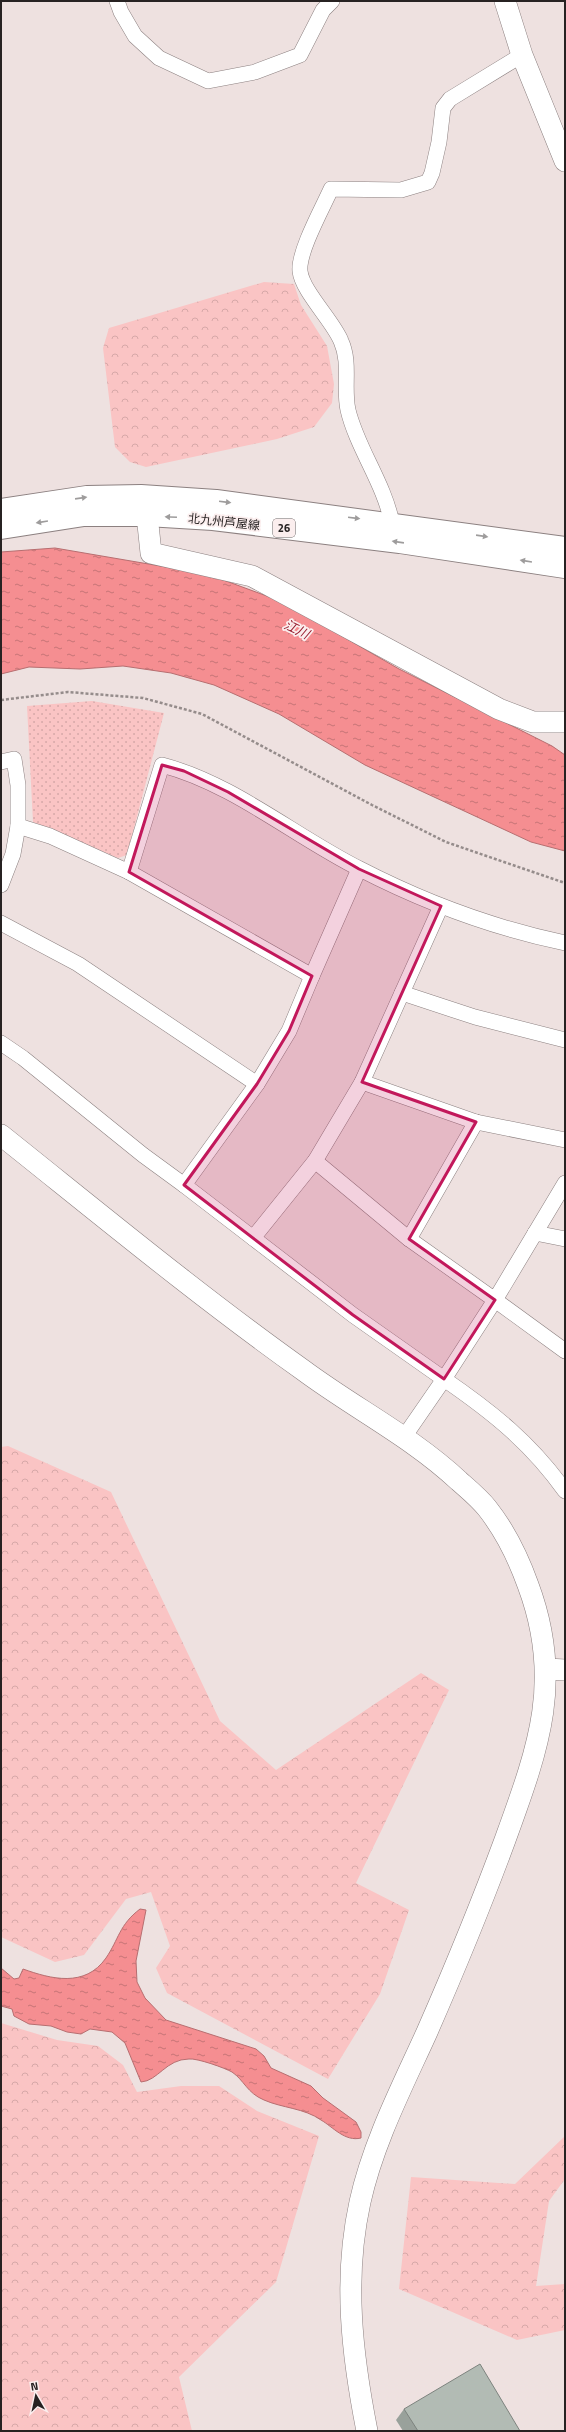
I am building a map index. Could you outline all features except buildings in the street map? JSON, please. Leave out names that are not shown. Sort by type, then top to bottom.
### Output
[{"type":"main road","name":"北九州芦屋線","points":[[1,510],[87,497],[141,496],[216,501],[392,523],[565,548]]},
{"type":"main road","name":"北九州芦屋線","points":[[1,528],[84,515],[147,515],[213,519],[400,542],[565,567]]},
{"type":"street","points":[[117,1],[121,12],[135,36],[154,54],[187,73],[208,81],[255,72],[300,55],[323,10],[332,1]]},
{"type":"street","points":[[505,1],[522,55],[565,161]]},
{"type":"street","points":[[392,523],[389,505],[348,409],[346,353],[340,339],[305,284],[300,271],[302,254],[332,189],[401,190],[428,182],[432,173],[439,142],[442,108],[450,99],[522,55]]},
{"type":"street","points":[[147,515],[151,553],[252,576],[499,710],[533,722],[565,722]]},
{"type":"street","points":[[1,762],[14,758],[18,785],[18,826],[13,854],[1,885]]},
{"type":"street","points":[[129,872],[162,765],[184,771],[228,792],[359,869],[441,906],[565,943]]},
{"type":"street","points":[[18,826],[50,836],[129,872],[312,976]]},
{"type":"street","points":[[184,1185],[257,1084],[289,1031],[359,869]]},
{"type":"street","points":[[253,1238],[315,1161],[362,1082],[441,906]]},
{"type":"street","points":[[1,923],[78,964],[257,1084]]},
{"type":"street","points":[[402,993],[475,1017],[565,1040]]},
{"type":"street","points":[[1,1043],[23,1058],[143,1155],[353,1315],[487,1409],[519,1436],[549,1468],[565,1491]]},
{"type":"street","points":[[362,1082],[476,1122],[565,1140]]},
{"type":"street","points":[[409,1239],[476,1122]]},
{"type":"street","points":[[1,1135],[124,1233],[304,1371],[404,1437],[447,1469],[485,1505],[513,1546],[556,1670],[547,1689],[536,1748],[524,1788],[478,1914],[386,2123],[361,2198],[353,2238],[350,2313],[356,2373],[367,2431]]},
{"type":"street","points":[[315,1161],[409,1239],[565,1351]]},
{"type":"street","points":[[404,1437],[444,1379],[565,1183]]},
{"type":"street","points":[[535,1233],[565,1239]]},
{"type":"path","points":[[1,700],[68,692],[143,698],[202,714],[372,805],[446,842],[565,882]]},
{"type":"highlighted area","points":[[162,765],[184,771],[228,792],[359,869],[441,906],[362,1082],[476,1122],[409,1239],[495,1300],[444,1379],[353,1315],[184,1185],[257,1084],[289,1031],[312,976],[129,872]]},
{"type":"green space","points":[[264,282],[294,284],[301,305],[327,346],[334,384],[332,403],[314,427],[277,439],[146,467],[130,462],[115,447],[103,348],[109,328]]},
{"type":"green space","points":[[92,701],[164,713],[127,855],[118,858],[33,822],[27,706]]},
{"type":"green space","points":[[8,1446],[111,1492],[220,1721],[276,1770],[421,1673],[449,1690],[356,1883],[409,1910],[380,1994],[328,2079],[167,1993],[156,1968],[170,1946],[151,1892],[126,1899],[84,1955],[55,1962],[1,1937],[1,1447]]},
{"type":"green space","points":[[1,2023],[57,2040],[98,2046],[123,2065],[137,2092],[181,2086],[219,2086],[257,2111],[319,2136],[276,2282],[179,2377],[192,2431],[1,2431]]},
{"type":"green space","points":[[565,2136],[565,2179],[549,2201],[536,2286],[565,2284],[565,2330],[517,2340],[399,2289],[411,2177],[515,2184]]},
{"type":"water","name":"江川","points":[[55,548],[207,574],[283,602],[399,669],[552,746],[565,755],[565,851],[531,842],[365,765],[279,714],[214,685],[171,673],[123,666],[80,669],[29,667],[1,674],[1,552]]},
{"type":"water","points":[[140,1909],[146,1910],[136,1961],[137,1982],[145,1998],[166,2020],[256,2049],[264,2056],[271,2068],[311,2086],[323,2098],[356,2122],[361,2132],[361,2138],[355,2139],[344,2136],[314,2116],[264,2100],[254,2094],[232,2072],[198,2060],[189,2059],[174,2062],[152,2078],[141,2082],[125,2043],[112,2032],[90,2029],[81,2034],[67,2032],[51,2026],[29,2024],[14,2016],[12,2009],[1,2006],[1,1968],[14,1979],[19,1978],[23,1969],[56,1978],[78,1977],[88,1974],[98,1967],[106,1958],[123,1927]]}]
